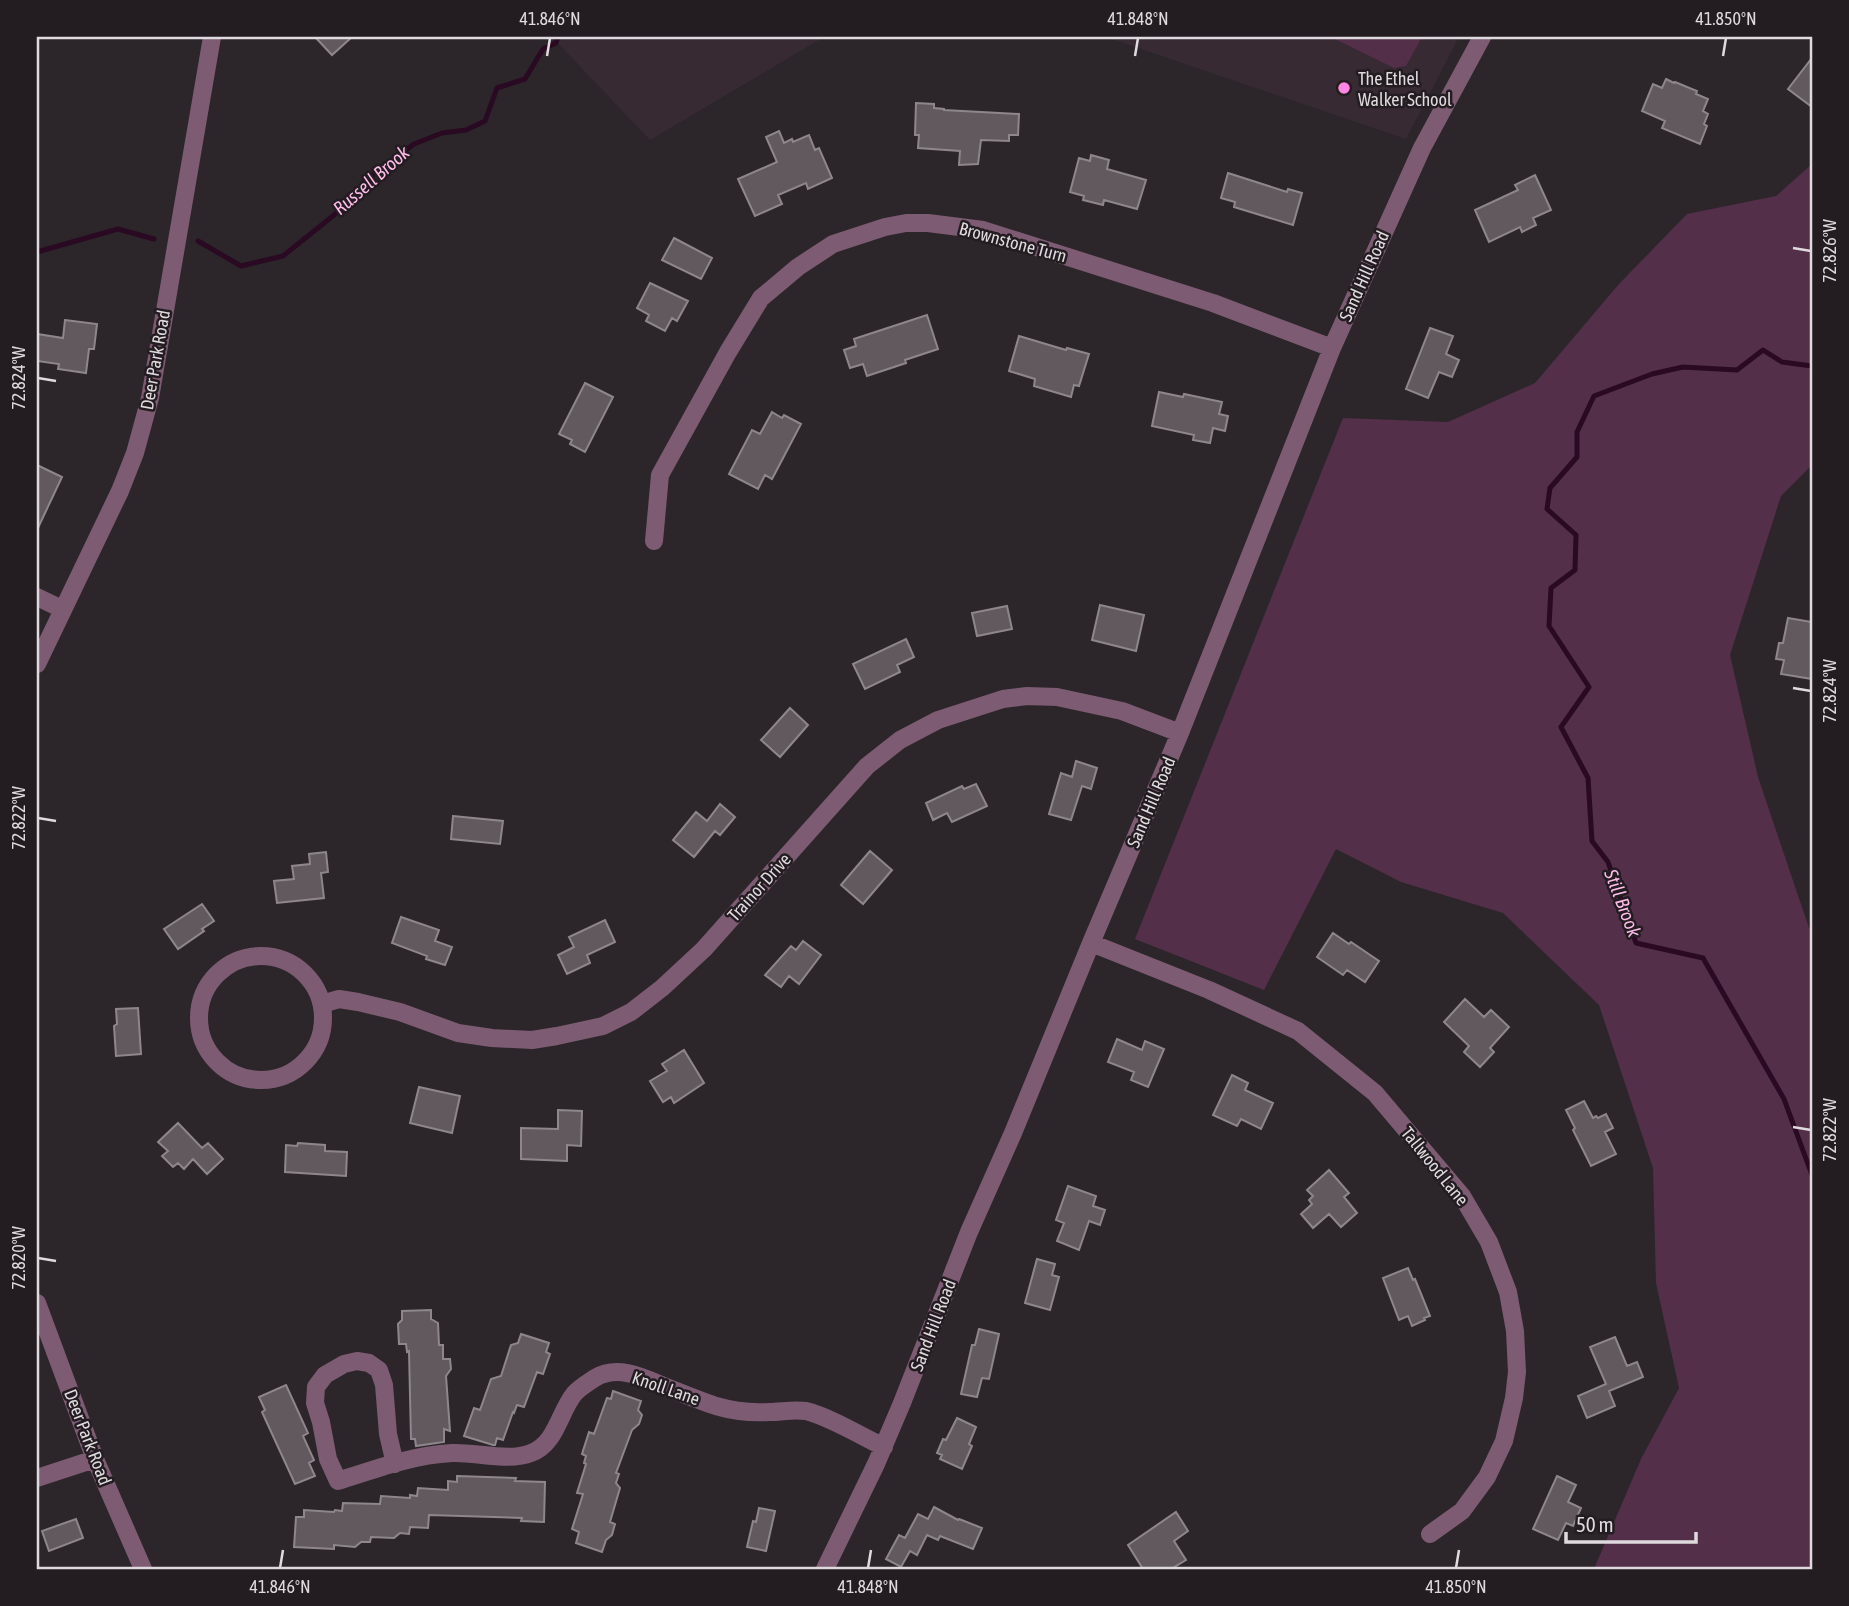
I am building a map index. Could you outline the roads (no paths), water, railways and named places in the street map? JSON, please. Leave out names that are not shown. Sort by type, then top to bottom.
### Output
[{"type":"street","name":"Deer Park Road","points":[[37,664],[120,491],[135,453],[150,398],[212,37]]},
{"type":"street","name":"Sand Hill Road","points":[[825,1569],[884,1447],[969,1232],[1181,733],[1332,348],[1422,148],[1482,37]]},
{"type":"street","name":"Brownstone Turn","points":[[654,541],[660,475],[761,298],[798,267],[833,244],[885,227],[928,223],[983,230],[1213,303],[1332,348]]},
{"type":"street","points":[[37,597],[62,609]]},
{"type":"street","name":"Trainor Drive","points":[[322,1004],[339,999],[358,1002],[400,1012],[458,1033],[492,1038],[533,1040],[603,1026],[631,1012],[704,949],[867,766],[900,740],[938,720],[1003,699],[1027,696],[1057,697],[1122,711],[1181,733]]},
{"type":"street","name":"Tallwood Lane","points":[[1091,943],[1209,990],[1298,1031],[1375,1093],[1462,1196],[1489,1242],[1508,1292],[1515,1331],[1517,1372],[1514,1398],[1504,1441],[1487,1477],[1462,1511],[1430,1534]]},
{"type":"street","points":[[264,956],[284,960],[293,965],[315,985],[322,1004],[324,1021],[321,1038],[313,1053],[302,1066],[288,1075],[271,1080],[254,1081],[223,1068],[211,1056],[202,1038],[199,1018],[202,998],[212,980],[226,966],[245,958],[264,956]]},
{"type":"street","name":"Deer Park Road","points":[[37,1303],[95,1459],[143,1569]]},
{"type":"street","name":"Knoll Lane","points":[[395,1464],[388,1434],[384,1385],[379,1370],[369,1363],[357,1361],[344,1364],[325,1375],[316,1387],[315,1403],[328,1460],[338,1481],[422,1457],[453,1453],[519,1456],[532,1453],[543,1446],[554,1431],[575,1393],[597,1376],[617,1372],[642,1376],[707,1402],[744,1412],[805,1411],[884,1447]]},
{"type":"street","points":[[37,1478],[95,1459]]},
{"type":"waterway","name":"Russell Brook","points":[[198,241],[241,266],[283,256],[334,215],[374,174],[414,144],[442,133],[466,130],[485,121],[497,88],[525,79],[543,49],[556,43],[558,37]]},
{"type":"waterway","name":"Russell Brook","points":[[37,252],[118,229],[154,239]]},
{"type":"waterway","name":"Still Brook","points":[[1812,366],[1782,362],[1763,350],[1737,370],[1683,367],[1652,374],[1594,396],[1577,432],[1577,457],[1550,488],[1547,509],[1576,535],[1575,570],[1551,588],[1549,626],[1589,687],[1561,727],[1588,778],[1592,841],[1608,862],[1636,943],[1703,958],[1784,1099],[1812,1175]]},
{"type":"place","name":"The Ethel Walker School","points":[[1344,88]]}]
